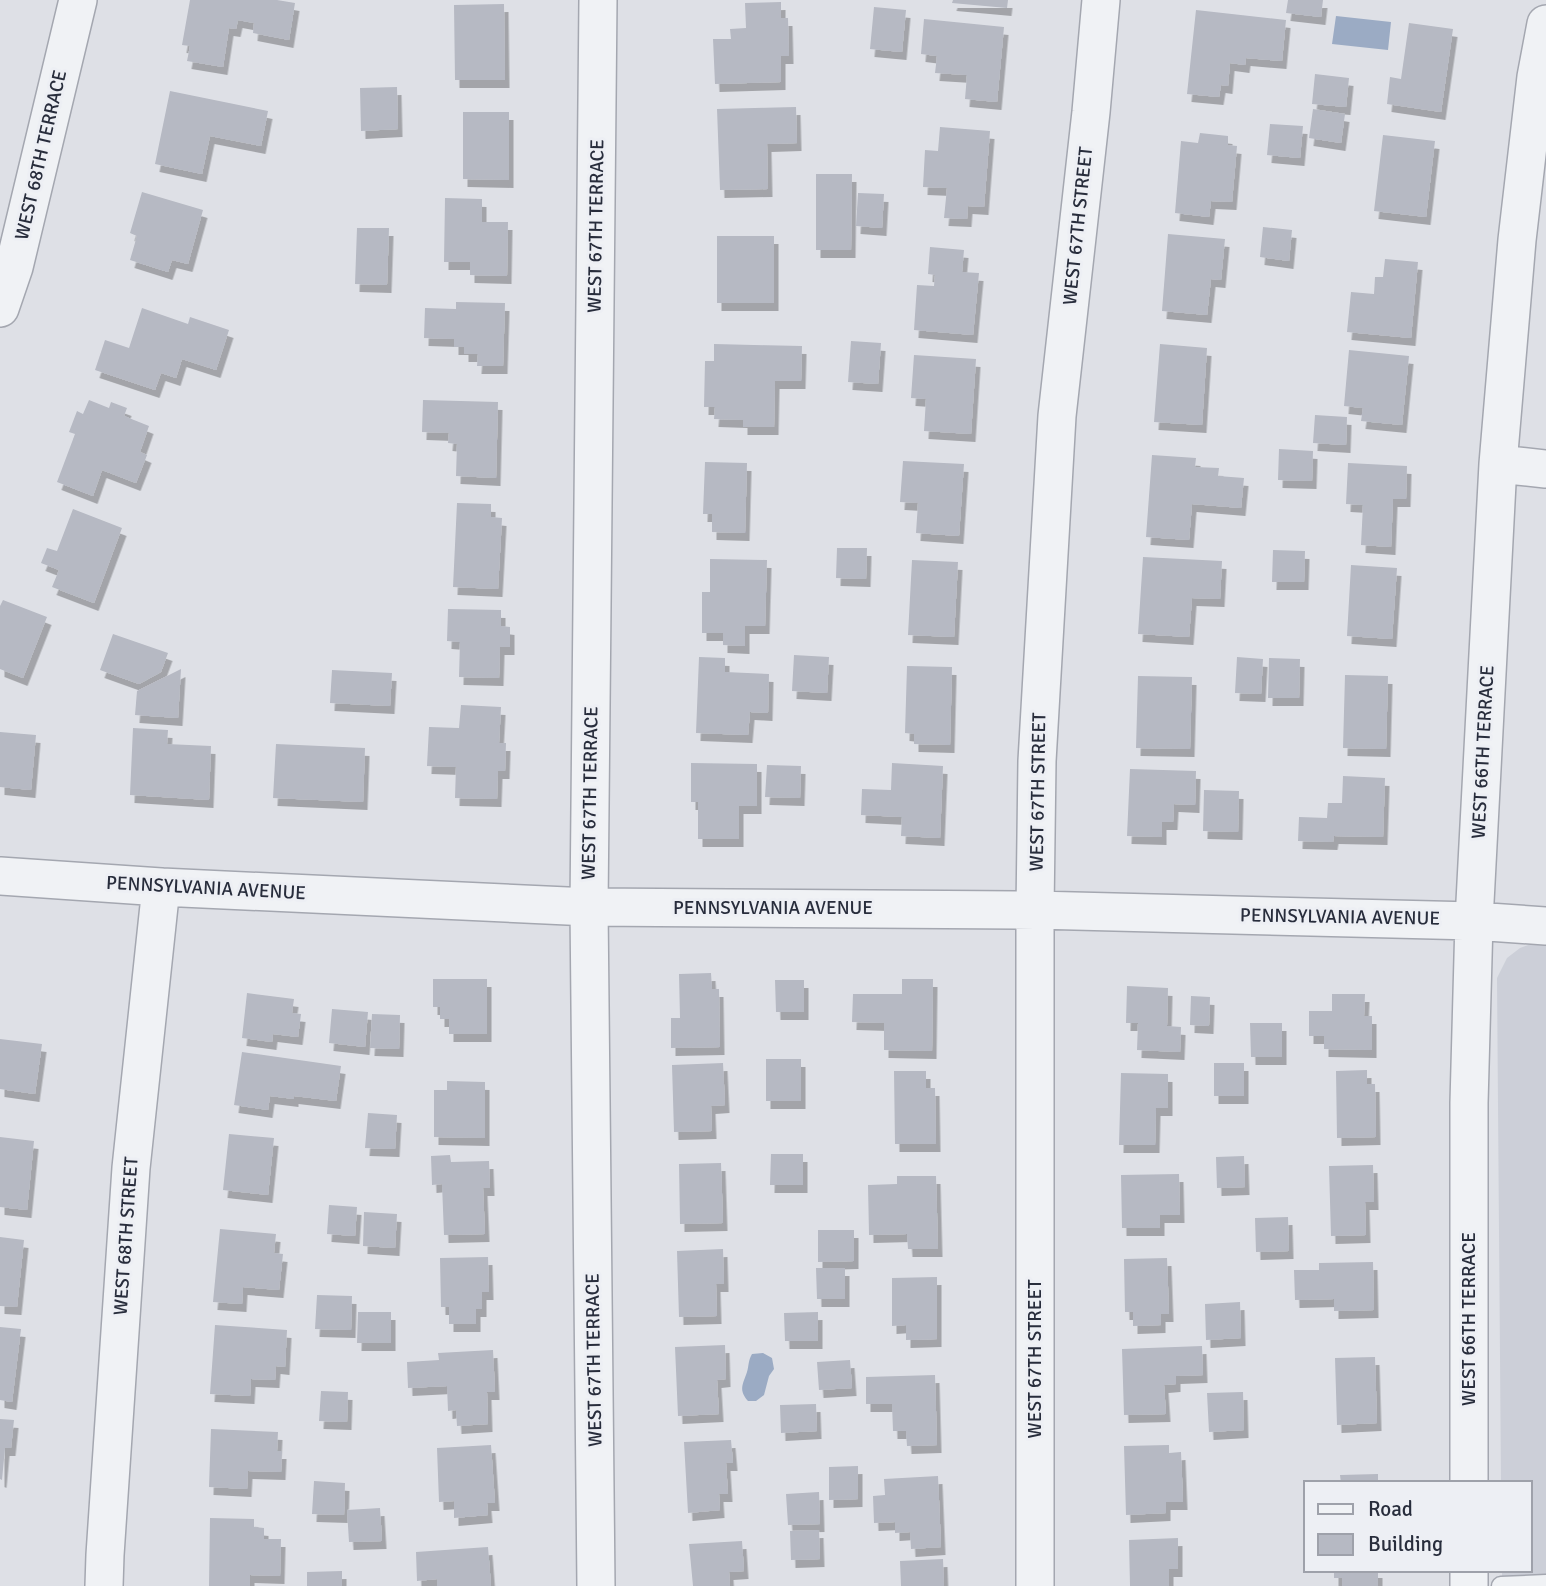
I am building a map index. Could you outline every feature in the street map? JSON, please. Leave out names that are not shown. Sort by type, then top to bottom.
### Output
[{"type":"street","name":"WEST 68TH TERRACE","points":[[0,308],[14,267],[78,0]]},
{"type":"street","name":"WEST 67TH TERRACE","points":[[596,1586],[589,907],[598,0]]},
{"type":"street","name":"WEST 67TH STREET","points":[[1035,1586],[1037,761],[1057,416],[1101,0]]},
{"type":"street","name":"WEST 66TH TERRACE","points":[[1469,1481],[1469,1103],[1474,921],[1498,464],[1517,240],[1536,77],[1545,38]]},
{"type":"street","points":[[1498,464],[1546,469]]},
{"type":"street","name":"PENNSYLVANIA AVENUE","points":[[0,876],[161,887],[589,907],[1035,910],[1474,921],[1546,926]]},
{"type":"street","name":"WEST 68TH STREET","points":[[104,1586],[131,1168],[161,887]]},
{"type":"lane","points":[[1501,1586],[1546,1584]]},
{"type":"shaded area","points":[[1531,944],[1546,944],[1546,1586],[1502,1586],[1502,1572],[1532,1572],[1532,1481],[1501,1481],[1497,978],[1507,958]]},
{"type":"water","points":[[1336,16],[1391,22],[1388,50],[1332,44]]},
{"type":"water","points":[[763,1353],[772,1358],[774,1369],[769,1376],[764,1395],[756,1401],[748,1401],[742,1387],[750,1359],[752,1354]]},
{"type":"building","points":[[190,0],[277,0],[295,3],[289,40],[253,33],[254,23],[238,20],[236,29],[229,28],[223,67],[187,61],[190,46],[182,45]]},
{"type":"building","points":[[953,0],[1008,0],[1007,8],[952,3]]},
{"type":"building","points":[[1288,0],[1323,0],[1321,17],[1286,13]]},
{"type":"building","points":[[781,2],[781,18],[788,18],[789,56],[781,56],[781,82],[715,84],[713,39],[731,39],[730,29],[746,28],[745,3]]},
{"type":"building","points":[[504,4],[505,80],[455,80],[454,5]]},
{"type":"building","points":[[874,7],[906,10],[902,52],[870,49]]},
{"type":"building","points":[[1196,10],[1286,20],[1282,61],[1246,58],[1245,65],[1230,63],[1228,86],[1221,85],[1219,97],[1187,94]]},
{"type":"building","points":[[924,19],[1004,27],[997,102],[965,99],[967,75],[935,73],[937,56],[921,54]]},
{"type":"building","points":[[1409,23],[1453,29],[1441,112],[1387,104],[1390,77],[1401,79]]},
{"type":"building","points":[[1315,74],[1349,78],[1346,107],[1312,104]]},
{"type":"building","points":[[397,87],[398,129],[361,131],[360,88]]},
{"type":"building","points":[[170,91],[268,111],[261,146],[210,136],[202,174],[155,164]]},
{"type":"building","points":[[796,107],[797,143],[767,144],[768,189],[720,190],[717,109]]},
{"type":"building","points":[[1313,109],[1345,114],[1341,143],[1309,138]]},
{"type":"building","points":[[463,112],[509,112],[509,180],[463,179]]},
{"type":"building","points":[[1270,124],[1303,126],[1300,158],[1267,155]]},
{"type":"building","points":[[940,127],[990,131],[984,207],[968,206],[967,219],[944,218],[947,188],[923,187],[925,150],[938,151]]},
{"type":"building","points":[[1200,133],[1228,136],[1228,145],[1237,146],[1232,202],[1211,201],[1209,217],[1175,213],[1181,141],[1198,143]]},
{"type":"building","points":[[1383,135],[1435,141],[1426,217],[1374,211]]},
{"type":"building","points":[[816,174],[852,174],[851,250],[816,250]]},
{"type":"building","points":[[142,192],[203,210],[188,264],[172,260],[168,272],[130,260],[137,236],[130,233]]},
{"type":"building","points":[[858,193],[884,194],[882,228],[856,226]]},
{"type":"building","points":[[445,198],[482,199],[482,222],[508,222],[507,276],[470,275],[470,262],[444,262]]},
{"type":"building","points":[[1263,227],[1292,230],[1289,261],[1260,257]]},
{"type":"building","points":[[357,228],[389,228],[387,285],[355,284]]},
{"type":"building","points":[[1168,234],[1225,239],[1221,280],[1211,279],[1207,315],[1162,311]]},
{"type":"building","points":[[717,236],[774,236],[774,303],[717,303]]},
{"type":"building","points":[[930,247],[964,250],[962,272],[979,273],[973,335],[914,330],[917,285],[934,286],[935,275],[928,274]]},
{"type":"building","points":[[1385,259],[1418,262],[1411,338],[1347,332],[1351,292],[1374,294],[1375,277],[1383,277]]},
{"type":"building","points":[[456,302],[505,303],[503,366],[477,366],[478,354],[464,354],[464,347],[454,347],[454,339],[424,338],[425,308],[456,309]]},
{"type":"building","points":[[142,308],[188,324],[190,317],[229,330],[216,370],[182,359],[176,378],[161,373],[155,390],[95,370],[105,340],[129,348]]},
{"type":"building","points":[[851,341],[881,343],[878,384],[848,382]]},
{"type":"building","points":[[714,344],[802,346],[801,381],[775,381],[774,427],[743,427],[743,420],[714,419],[715,407],[704,407],[705,361],[714,361]]},
{"type":"building","points":[[1160,344],[1207,348],[1202,425],[1154,422]]},
{"type":"building","points":[[1349,350],[1409,356],[1402,425],[1361,421],[1363,408],[1344,406]]},
{"type":"building","points":[[914,355],[976,359],[971,434],[924,431],[926,399],[911,398]]},
{"type":"building","points":[[89,400],[109,408],[111,402],[127,408],[124,416],[149,426],[140,452],[147,455],[136,483],[102,470],[93,496],[57,482],[75,434],[69,432],[77,411],[83,414]]},
{"type":"building","points":[[423,400],[498,402],[496,478],[456,476],[457,444],[448,443],[449,433],[422,432]]},
{"type":"building","points":[[1315,415],[1347,417],[1346,445],[1313,443]]},
{"type":"building","points":[[1279,449],[1313,451],[1312,481],[1278,480]]},
{"type":"building","points":[[1152,455],[1196,458],[1195,467],[1219,468],[1218,476],[1244,478],[1241,508],[1192,504],[1189,540],[1146,537]]},
{"type":"building","points":[[903,461],[964,464],[959,536],[916,533],[918,503],[900,502]]},
{"type":"building","points":[[705,462],[747,463],[745,533],[712,532],[712,514],[703,514]]},
{"type":"building","points":[[1348,463],[1407,466],[1406,499],[1393,499],[1391,547],[1361,545],[1363,505],[1346,504]]},
{"type":"building","points":[[457,503],[491,504],[491,517],[502,518],[498,589],[453,587]]},
{"type":"building","points":[[73,509],[122,528],[94,603],[52,587],[59,570],[41,563],[47,548],[57,551]]},
{"type":"building","points":[[837,548],[867,548],[866,579],[836,578]]},
{"type":"building","points":[[1273,550],[1305,551],[1304,582],[1272,582]]},
{"type":"building","points":[[1143,557],[1222,561],[1220,599],[1192,598],[1189,637],[1138,634]]},
{"type":"building","points":[[710,559],[767,560],[765,626],[745,626],[745,646],[723,645],[723,633],[702,633],[702,592],[710,592]]},
{"type":"building","points":[[912,560],[958,562],[954,637],[908,635]]},
{"type":"building","points":[[1351,565],[1397,568],[1392,639],[1347,636]]},
{"type":"building","points":[[3,600],[47,617],[23,678],[0,669],[0,606]]},
{"type":"building","points":[[448,609],[501,610],[501,626],[510,627],[510,647],[500,647],[499,678],[459,677],[460,642],[447,641]]},
{"type":"building","points":[[113,634],[168,653],[161,672],[139,684],[100,670]]},
{"type":"building","points":[[794,655],[829,657],[827,693],[792,691]]},
{"type":"building","points":[[699,657],[725,658],[725,672],[769,674],[768,713],[750,712],[748,735],[696,733]]},
{"type":"building","points":[[1237,657],[1263,659],[1261,694],[1235,693]]},
{"type":"building","points":[[1269,658],[1300,659],[1299,698],[1268,698]]},
{"type":"building","points":[[907,666],[952,667],[950,745],[914,744],[914,734],[905,733]]},
{"type":"building","points":[[181,669],[178,718],[135,715],[137,691]]},
{"type":"building","points":[[332,670],[392,673],[390,706],[330,703]]},
{"type":"building","points":[[1345,675],[1388,676],[1386,749],[1343,748]]},
{"type":"building","points":[[1138,676],[1192,677],[1190,749],[1136,748]]},
{"type":"building","points":[[461,705],[501,707],[499,743],[506,743],[505,771],[498,771],[497,799],[455,798],[456,767],[427,766],[429,727],[459,728]]},
{"type":"building","points":[[133,728],[168,730],[167,744],[211,746],[209,800],[130,795]]},
{"type":"building","points":[[0,732],[36,735],[31,790],[0,787]]},
{"type":"building","points":[[276,744],[365,748],[363,802],[273,798]]},
{"type":"building","points":[[691,763],[757,764],[757,806],[739,806],[739,839],[698,839],[698,802],[691,802]]},
{"type":"building","points":[[892,763],[943,766],[940,838],[901,836],[902,817],[861,815],[862,789],[891,790]]},
{"type":"building","points":[[767,765],[801,766],[800,798],[765,797]]},
{"type":"building","points":[[1130,769],[1196,771],[1195,805],[1174,804],[1173,822],[1162,822],[1162,837],[1127,836]]},
{"type":"building","points":[[1343,776],[1385,778],[1383,837],[1334,836],[1333,842],[1298,841],[1299,817],[1327,818],[1328,803],[1342,803]]},
{"type":"building","points":[[1204,790],[1239,791],[1238,832],[1203,831]]},
{"type":"building","points":[[711,973],[712,989],[719,989],[720,1047],[671,1048],[671,1018],[680,1018],[679,974]]},
{"type":"building","points":[[433,979],[487,979],[487,1034],[449,1034],[449,1019],[440,1019],[440,1007],[433,1007]]},
{"type":"building","points":[[902,979],[933,979],[932,1051],[884,1050],[884,1023],[852,1022],[853,994],[902,994]]},
{"type":"building","points":[[775,980],[804,980],[804,1012],[776,1012]]},
{"type":"building","points":[[1127,986],[1168,988],[1167,1026],[1181,1027],[1180,1052],[1137,1050],[1138,1023],[1126,1023]]},
{"type":"building","points":[[247,993],[294,999],[292,1013],[301,1014],[298,1037],[273,1034],[272,1042],[242,1038]]},
{"type":"building","points":[[1332,994],[1365,994],[1364,1016],[1372,1016],[1372,1050],[1324,1049],[1324,1036],[1309,1036],[1309,1011],[1332,1011]]},
{"type":"building","points":[[1191,996],[1210,997],[1209,1026],[1190,1025]]},
{"type":"building","points":[[332,1009],[368,1012],[365,1047],[329,1043]]},
{"type":"building","points":[[372,1014],[400,1015],[399,1049],[370,1048]]},
{"type":"building","points":[[1250,1023],[1282,1023],[1282,1057],[1251,1057]]},
{"type":"building","points":[[0,1039],[42,1044],[35,1094],[0,1089]]},
{"type":"building","points":[[242,1052],[341,1066],[336,1101],[270,1096],[268,1110],[234,1105]]},
{"type":"building","points":[[766,1059],[801,1059],[801,1101],[766,1101]]},
{"type":"building","points":[[723,1063],[725,1105],[711,1106],[712,1131],[674,1132],[672,1065]]},
{"type":"building","points":[[1214,1063],[1244,1063],[1244,1096],[1214,1096]]},
{"type":"building","points":[[1367,1070],[1367,1084],[1375,1084],[1376,1137],[1337,1138],[1336,1071]]},
{"type":"building","points":[[894,1071],[926,1071],[926,1088],[935,1088],[936,1144],[895,1144]]},
{"type":"building","points":[[1121,1073],[1168,1074],[1168,1108],[1156,1108],[1155,1145],[1119,1145]]},
{"type":"building","points":[[447,1081],[485,1082],[485,1138],[434,1137],[434,1090],[447,1090]]},
{"type":"building","points":[[368,1113],[397,1115],[395,1149],[365,1148]]},
{"type":"building","points":[[229,1134],[274,1138],[268,1195],[223,1190]]},
{"type":"building","points":[[0,1137],[34,1141],[27,1210],[0,1207]]},
{"type":"building","points":[[771,1154],[803,1154],[803,1185],[770,1185]]},
{"type":"building","points":[[450,1155],[451,1162],[489,1161],[490,1188],[483,1188],[485,1234],[444,1235],[442,1184],[432,1185],[431,1156]]},
{"type":"building","points":[[1244,1156],[1245,1187],[1217,1188],[1216,1157]]},
{"type":"building","points":[[721,1163],[723,1223],[680,1224],[679,1164]]},
{"type":"building","points":[[1373,1165],[1374,1202],[1365,1202],[1366,1235],[1331,1236],[1329,1166]]},
{"type":"building","points":[[1179,1174],[1180,1215],[1160,1215],[1160,1228],[1122,1228],[1121,1175]]},
{"type":"building","points":[[897,1176],[936,1176],[938,1249],[908,1249],[907,1234],[869,1235],[868,1185],[897,1184]]},
{"type":"building","points":[[329,1205],[357,1207],[355,1236],[327,1234]]},
{"type":"building","points":[[364,1212],[397,1214],[395,1248],[363,1246]]},
{"type":"building","points":[[1288,1217],[1289,1251],[1256,1252],[1255,1218]]},
{"type":"building","points":[[220,1229],[276,1234],[274,1253],[283,1254],[279,1290],[243,1287],[242,1304],[213,1302]]},
{"type":"building","points":[[818,1230],[854,1230],[854,1261],[818,1262]]},
{"type":"building","points":[[0,1237],[24,1240],[17,1307],[0,1306]]},
{"type":"building","points":[[723,1249],[724,1284],[716,1284],[717,1316],[679,1317],[677,1251]]},
{"type":"building","points":[[488,1257],[489,1292],[482,1292],[482,1309],[476,1309],[476,1324],[449,1324],[449,1307],[441,1307],[440,1258]]},
{"type":"building","points":[[1167,1258],[1169,1314],[1161,1314],[1161,1325],[1133,1326],[1133,1312],[1125,1312],[1124,1259]]},
{"type":"building","points":[[1373,1262],[1374,1310],[1334,1311],[1334,1299],[1295,1300],[1294,1270],[1319,1270],[1319,1263]]},
{"type":"building","points":[[816,1268],[845,1268],[845,1299],[817,1299]]},
{"type":"building","points":[[937,1277],[937,1339],[906,1340],[906,1325],[892,1326],[892,1278]]},
{"type":"building","points":[[317,1295],[352,1296],[351,1330],[315,1329]]},
{"type":"building","points":[[1240,1302],[1241,1338],[1206,1340],[1205,1304]]},
{"type":"building","points":[[358,1312],[391,1312],[391,1343],[357,1343]]},
{"type":"building","points":[[818,1312],[818,1341],[785,1341],[784,1313]]},
{"type":"building","points":[[215,1325],[287,1330],[285,1367],[276,1366],[275,1380],[251,1379],[250,1396],[210,1394]]},
{"type":"building","points":[[0,1327],[21,1329],[12,1402],[0,1400]]},
{"type":"building","points":[[725,1345],[726,1379],[717,1380],[719,1414],[678,1416],[675,1347]]},
{"type":"building","points":[[1202,1346],[1203,1375],[1176,1376],[1176,1384],[1164,1385],[1166,1414],[1124,1415],[1122,1349]]},
{"type":"building","points":[[493,1350],[495,1392],[487,1392],[488,1424],[457,1426],[456,1410],[448,1411],[447,1386],[408,1388],[407,1362],[439,1360],[438,1353]]},
{"type":"building","points":[[1375,1357],[1377,1423],[1337,1425],[1335,1358]]},
{"type":"building","points":[[850,1360],[852,1388],[819,1390],[817,1362]]},
{"type":"building","points":[[935,1375],[937,1445],[907,1446],[906,1431],[893,1431],[892,1404],[866,1404],[866,1377]]},
{"type":"building","points":[[321,1391],[348,1392],[347,1422],[319,1421]]},
{"type":"building","points":[[1243,1392],[1244,1430],[1209,1432],[1207,1393]]},
{"type":"building","points":[[816,1404],[817,1431],[781,1433],[780,1405]]},
{"type":"building","points":[[0,1419],[14,1420],[11,1448],[5,1448],[2,1480],[0,1479]]},
{"type":"building","points":[[211,1429],[278,1432],[277,1451],[282,1451],[281,1472],[248,1471],[247,1489],[209,1487]]},
{"type":"building","points":[[731,1440],[733,1463],[726,1463],[728,1494],[719,1494],[720,1510],[688,1513],[684,1442]]},
{"type":"building","points":[[491,1445],[495,1503],[487,1503],[488,1515],[454,1518],[454,1501],[439,1502],[437,1448]]},
{"type":"building","points":[[1169,1445],[1169,1453],[1181,1452],[1183,1502],[1166,1502],[1166,1513],[1126,1515],[1124,1446]]},
{"type":"building","points":[[858,1466],[858,1499],[829,1500],[829,1467]]},
{"type":"building","points":[[1378,1474],[1378,1481],[1341,1481],[1340,1475]]},
{"type":"building","points":[[938,1476],[941,1547],[911,1549],[910,1532],[895,1533],[895,1522],[874,1523],[873,1496],[885,1495],[884,1479]]},
{"type":"building","points":[[314,1481],[345,1483],[344,1515],[312,1514]]},
{"type":"building","points":[[819,1492],[820,1524],[788,1525],[786,1494]]},
{"type":"building","points":[[380,1508],[382,1541],[349,1542],[347,1510]]},
{"type":"building","points":[[210,1518],[254,1519],[254,1527],[264,1528],[264,1539],[281,1539],[280,1576],[250,1575],[250,1586],[209,1586]]},
{"type":"building","points":[[819,1530],[820,1559],[791,1560],[790,1531]]},
{"type":"building","points":[[1178,1538],[1178,1569],[1169,1569],[1169,1586],[1130,1586],[1129,1540]]},
{"type":"building","points":[[742,1541],[744,1571],[729,1572],[730,1586],[693,1586],[689,1544]]},
{"type":"building","points":[[488,1547],[491,1586],[437,1586],[437,1579],[417,1581],[416,1552]]},
{"type":"building","points":[[943,1559],[944,1586],[901,1586],[900,1561]]},
{"type":"building","points":[[342,1571],[342,1586],[307,1586],[307,1572]]},
{"type":"building","points":[[1334,1572],[1378,1572],[1378,1586],[1342,1586],[1342,1578],[1334,1578]]}]
